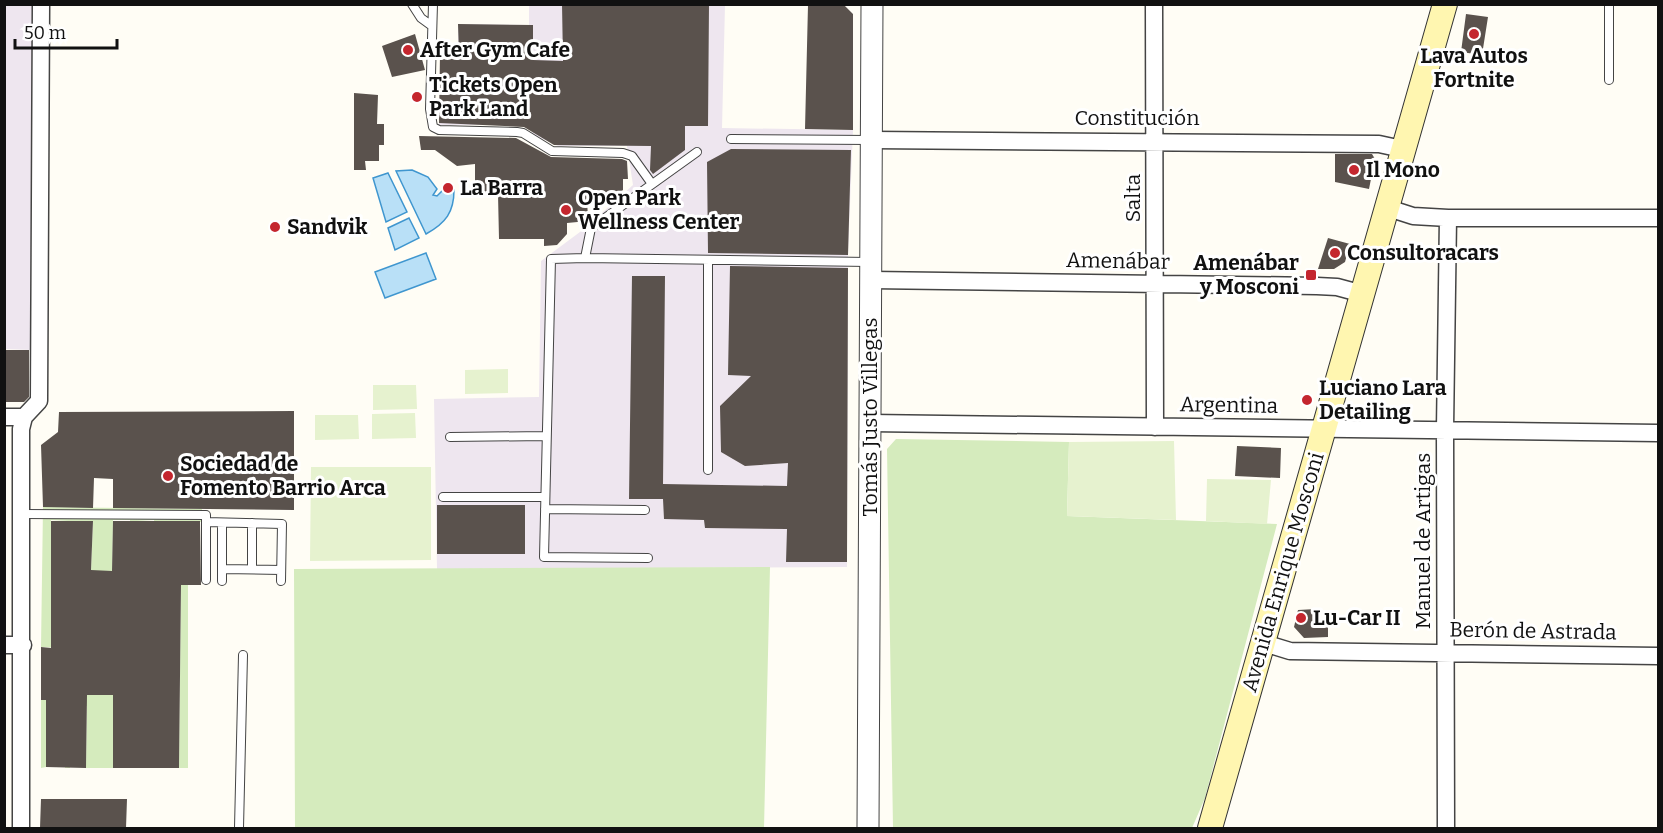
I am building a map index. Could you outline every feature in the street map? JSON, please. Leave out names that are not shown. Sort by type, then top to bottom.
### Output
[{"type":"main road","name":"Avenida Enrique Mosconi","points":[[1210,828],[1363,294],[1385,207],[1435,47],[1445,4]]},
{"type":"street","points":[[21,828],[23,645],[21,429],[24,417],[39,401],[41,4]]},
{"type":"street","name":"Tomás Justo Villegas","points":[[868,828],[872,4]]},
{"type":"street","name":"Salta","points":[[1154,4],[1155,427]]},
{"type":"street","name":"Constitución","points":[[872,140],[1379,144],[1402,149]]},
{"type":"street","points":[[1385,207],[1413,216],[1448,218],[1659,218]]},
{"type":"street","name":"Manuel de Artigas","points":[[1446,828],[1445,429],[1448,218]]},
{"type":"street","name":"Amenábar","points":[[871,271],[1156,285],[1337,286],[1363,294]]},
{"type":"street","points":[[4,417],[24,417]]},
{"type":"street","name":"Argentina","points":[[870,423],[1659,433]]},
{"type":"street","name":"Berón de Astrada","points":[[1264,643],[1290,651],[1659,656]]},
{"type":"street","points":[[4,645],[23,645]]},
{"type":"lane","points":[[412,4],[421,18],[432,26]]},
{"type":"lane","points":[[433,4],[430,121],[439,130],[517,132],[523,133],[552,151],[623,153],[632,156],[652,184]]},
{"type":"lane","points":[[1609,4],[1609,80]]},
{"type":"lane","points":[[731,139],[872,140]]},
{"type":"lane","points":[[585,258],[591,228],[697,152]]},
{"type":"lane","points":[[648,558],[544,557],[545,436],[551,259],[708,260],[871,271]]},
{"type":"lane","points":[[708,260],[708,470]]},
{"type":"lane","points":[[450,437],[545,436]]},
{"type":"lane","points":[[443,496],[545,497]]},
{"type":"lane","points":[[545,509],[645,510]]},
{"type":"lane","points":[[22,514],[206,515],[206,580]]},
{"type":"lane","points":[[206,522],[282,524],[281,581]]},
{"type":"lane","points":[[222,523],[222,581]]},
{"type":"lane","points":[[252,524],[252,569]]},
{"type":"lane","points":[[222,569],[281,570]]},
{"type":"lane","points":[[239,828],[243,656]]},
{"type":"shaded area","points":[[5,5],[34,5],[31,350],[5,349]]},
{"type":"shaded area","points":[[529,5],[725,5],[722,128],[853,130],[848,254],[847,567],[437,569],[434,399],[539,397],[541,261],[584,229],[633,185],[627,146],[558,146],[532,134],[532,125],[439,125],[440,54],[458,54],[458,24],[529,25]]},
{"type":"green space","points":[[508,369],[508,393],[465,394],[465,370]]},
{"type":"green space","points":[[373,385],[416,385],[417,409],[373,410]]},
{"type":"green space","points":[[415,413],[416,438],[372,439],[372,414]]},
{"type":"green space","points":[[315,415],[358,415],[359,439],[315,440]]},
{"type":"green space","points":[[896,439],[1069,442],[1067,516],[1277,524],[1205,798],[1192,828],[893,828],[887,449]]},
{"type":"green space","points":[[1174,441],[1176,520],[1067,516],[1069,442]]},
{"type":"green space","points":[[311,467],[431,467],[431,560],[310,561]]},
{"type":"green space","points":[[1207,479],[1271,480],[1267,524],[1206,521]]},
{"type":"green space","points":[[43,507],[202,509],[202,522],[185,522],[184,585],[188,585],[188,768],[179,768],[181,585],[177,521],[161,521],[160,767],[154,768],[154,724],[138,724],[138,768],[132,768],[133,724],[114,724],[113,768],[86,768],[87,706],[71,706],[70,768],[65,768],[65,706],[46,706],[46,767],[41,768],[41,700],[66,699],[67,648],[41,647]],"holes":[[[51,520],[68,521],[66,570],[51,640]],[[113,520],[130,520],[129,582],[112,582]],[[154,520],[153,584],[137,583],[137,521]],[[76,521],[93,522],[91,570],[75,569]],[[108,678],[108,695],[71,695]]]},
{"type":"green space","points":[[770,567],[764,828],[295,828],[294,569]]},
{"type":"water","points":[[412,170],[428,177],[437,189],[433,195],[437,196],[443,190],[454,190],[448,216],[439,226],[426,234],[396,171]]},
{"type":"water","points":[[388,173],[407,212],[386,222],[373,178]]},
{"type":"water","points":[[409,218],[419,238],[395,250],[388,228]]},
{"type":"water","points":[[426,253],[436,279],[385,298],[375,272]]},
{"type":"building","points":[[562,4],[709,4],[708,126],[685,126],[685,150],[653,174],[650,170],[651,146],[554,145],[524,127],[439,123],[440,54],[459,54],[458,24],[533,25],[533,60],[563,61]]},
{"type":"building","points":[[808,5],[844,5],[853,14],[853,130],[805,129]]},
{"type":"building","name":"Lava Autos Fortnite","points":[[1466,14],[1488,17],[1482,55],[1461,52]]},
{"type":"building","points":[[415,34],[425,70],[392,77],[382,46]]},
{"type":"building","points":[[354,93],[378,95],[377,124],[384,124],[384,145],[379,145],[379,161],[365,161],[366,170],[354,170]]},
{"type":"building","points":[[419,136],[516,138],[551,157],[622,159],[627,161],[628,179],[623,179],[623,190],[612,198],[587,197],[588,221],[567,223],[567,234],[557,245],[544,246],[544,239],[499,239],[498,194],[475,195],[475,164],[457,166],[435,150],[421,150]]},
{"type":"building","points":[[731,149],[851,150],[848,255],[708,253],[707,162]]},
{"type":"building","name":"Il Mono","points":[[1335,154],[1372,154],[1375,159],[1369,189],[1335,182]]},
{"type":"building","name":"Consultoracars","points":[[1328,238],[1350,244],[1345,262],[1334,269],[1318,269]]},
{"type":"building","points":[[730,266],[848,268],[847,562],[786,562],[787,529],[705,528],[704,520],[664,519],[663,499],[629,499],[632,276],[665,276],[663,484],[787,486],[788,463],[745,466],[721,452],[720,406],[751,376],[728,375]]},
{"type":"building","points":[[4,350],[29,350],[29,397],[24,402],[4,402]]},
{"type":"building","name":"Sociedad de Fomento Barrio Arca","points":[[294,411],[294,510],[113,508],[113,479],[94,478],[93,508],[43,507],[41,445],[58,432],[59,412]]},
{"type":"building","points":[[1237,446],[1281,448],[1280,478],[1235,476]]},
{"type":"building","points":[[437,505],[525,505],[525,554],[437,554]]},
{"type":"building","points":[[51,521],[93,521],[91,570],[112,571],[113,521],[200,521],[201,585],[181,585],[179,768],[113,768],[113,695],[87,695],[86,768],[46,767],[46,700],[41,700],[41,647],[51,648]]},
{"type":"building","points":[[1316,609],[1313,623],[1328,622],[1328,637],[1304,638],[1294,627],[1298,610]]},
{"type":"building","points":[[41,799],[127,799],[126,828],[40,828]]},
{"type":"place","name":"Lava Autos Fortnite","points":[[1474,34]]},
{"type":"place","name":"After Gym Cafe","points":[[408,50]]},
{"type":"place","name":"Tickets Open Park Land","points":[[417,97]]},
{"type":"place","name":"Il Mono","points":[[1354,170]]},
{"type":"place","name":"La Barra","points":[[448,188]]},
{"type":"place","name":"Open Park Wellness Center","points":[[566,210]]},
{"type":"place","name":"Sandvik","points":[[275,227]]},
{"type":"place","name":"Consultoracars","points":[[1335,253]]},
{"type":"place","name":"Amenábar y Mosconi","points":[[1311,275]]},
{"type":"place","name":"Luciano Lara Detailing","points":[[1307,400]]},
{"type":"place","name":"Sociedad de Fomento Barrio Arca","points":[[168,476]]},
{"type":"place","name":"Lu-Car II","points":[[1301,618]]}]
